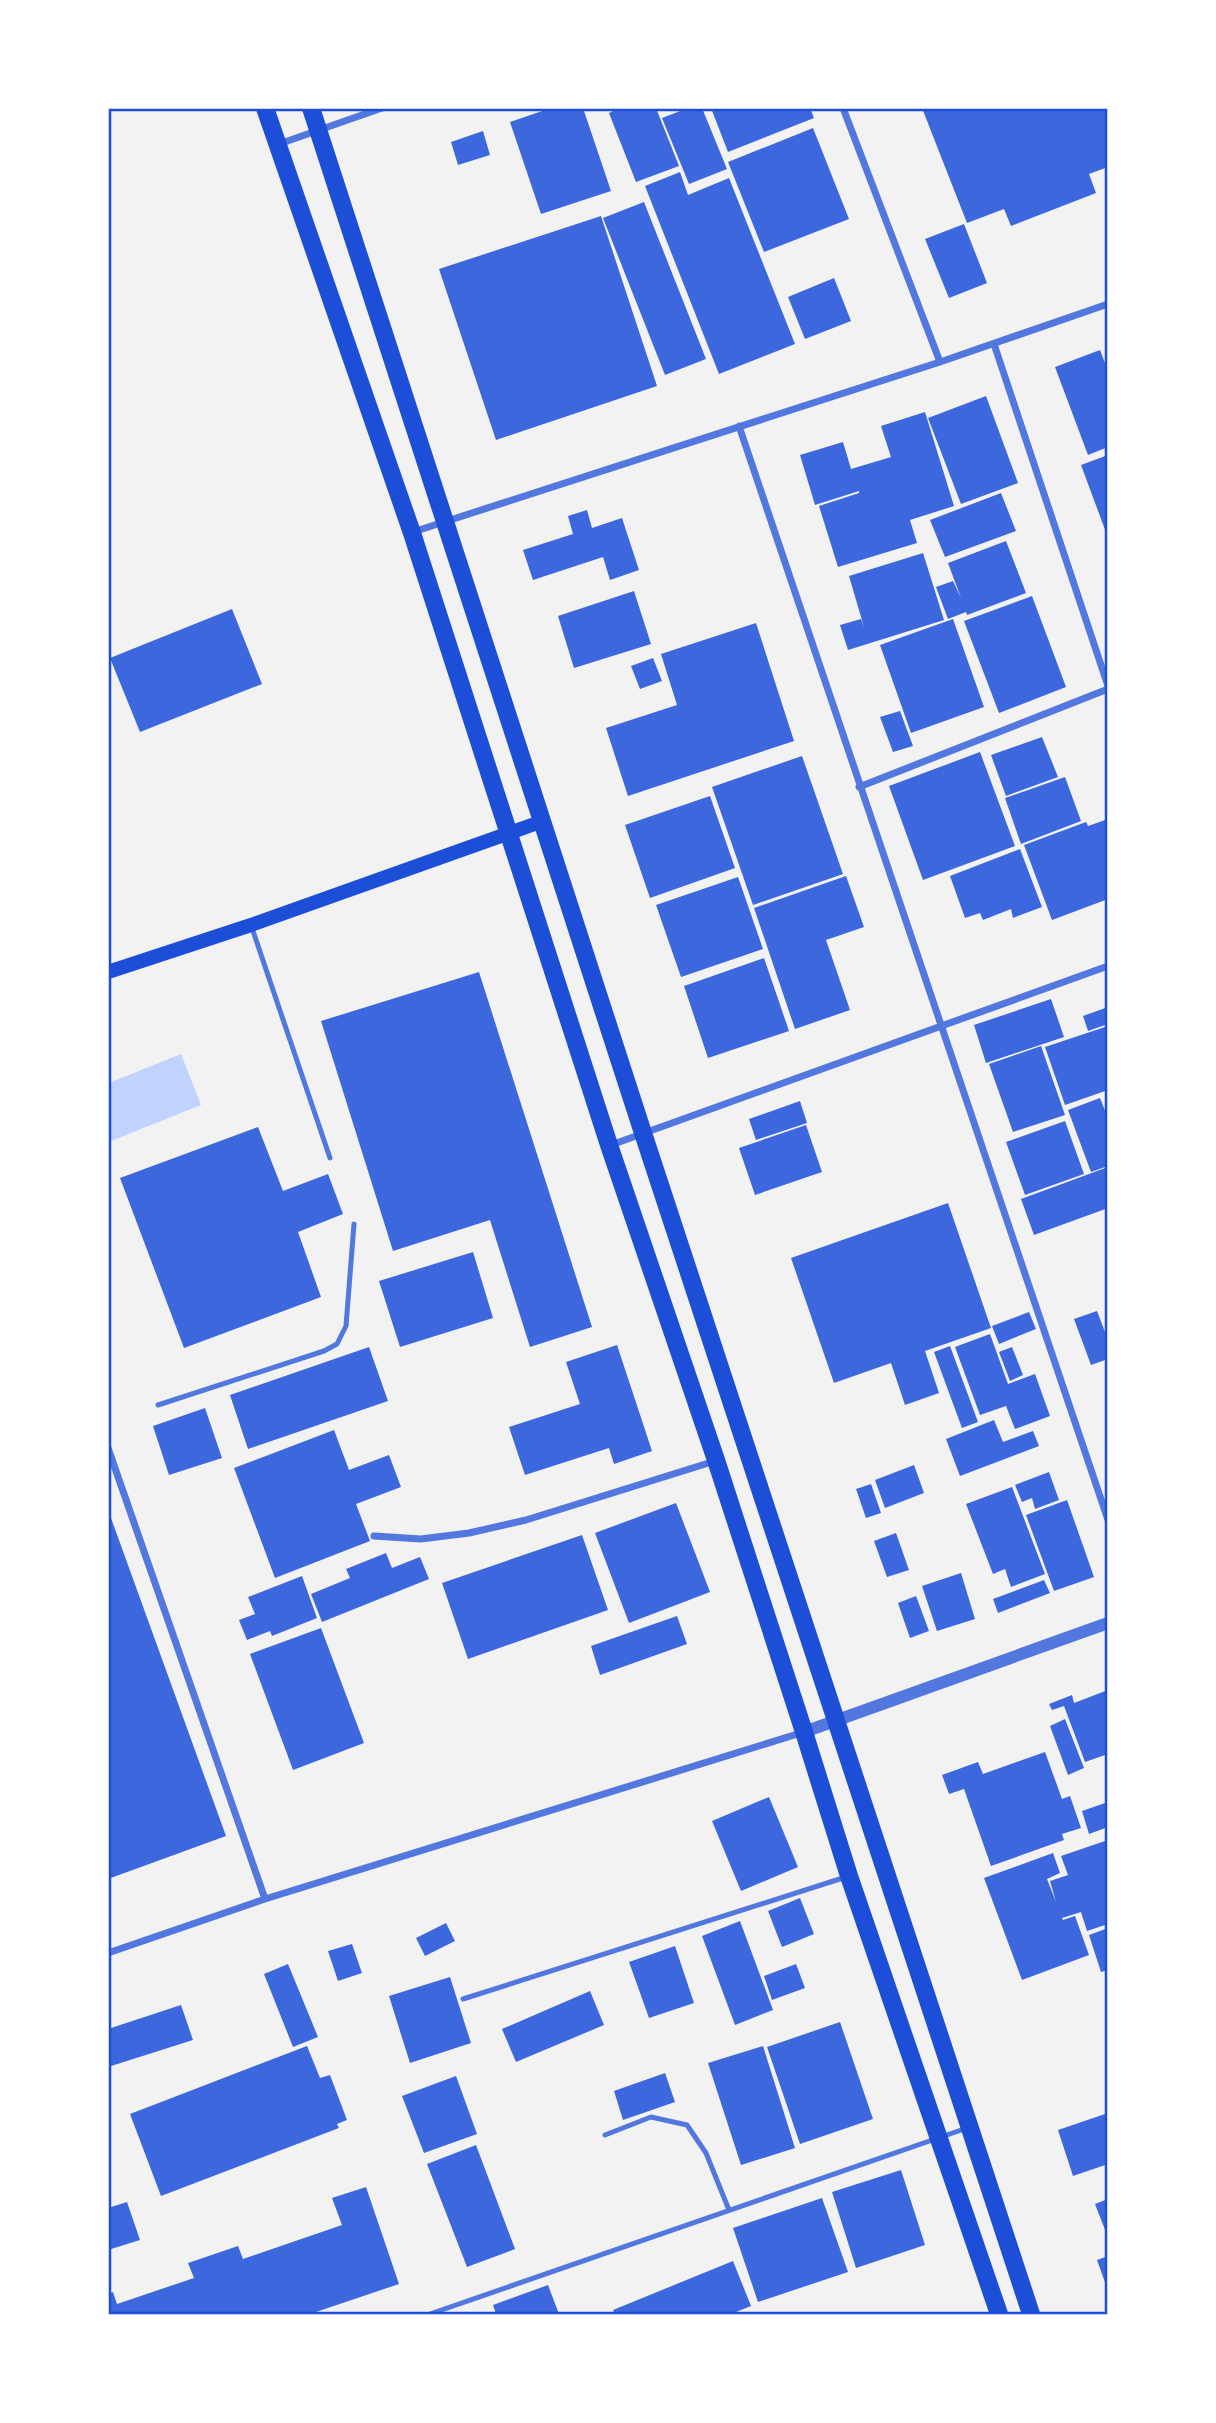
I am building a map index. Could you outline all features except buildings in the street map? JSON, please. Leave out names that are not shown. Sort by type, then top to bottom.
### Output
[{"type":"main road","points":[[265,108],[412,533],[609,1145],[716,1460],[849,1876],[999,2315]]},
{"type":"main road","points":[[311,108],[643,1133],[1031,2315]]},
{"type":"main road","points":[[108,972],[251,925],[543,821]]},
{"type":"street","points":[[278,145],[382,108]]},
{"type":"street","points":[[843,108],[940,362]]},
{"type":"street","points":[[412,533],[940,362],[1108,304]]},
{"type":"street","points":[[859,787],[1108,688],[993,344]]},
{"type":"street","points":[[739,426],[1108,1520]]},
{"type":"street","points":[[609,1145],[1108,967]]},
{"type":"street","points":[[108,1448],[265,1899]]},
{"type":"street","points":[[374,1536],[421,1539],[469,1533],[526,1520],[716,1460]]},
{"type":"street","points":[[108,1953],[265,1899],[804,1732],[1108,1623]]},
{"type":"lane","points":[[251,925],[330,1158]]},
{"type":"lane","points":[[158,1405],[324,1351],[337,1344],[346,1326],[354,1224]]},
{"type":"lane","points":[[463,1999],[849,1876]]},
{"type":"lane","points":[[606,2135],[651,2118],[687,2124],[706,2153],[729,2210]]},
{"type":"lane","points":[[430,2315],[970,2127]]},
{"type":"water","points":[[181,1054],[201,1105],[111,1141],[108,1135],[109,1083]]}]
